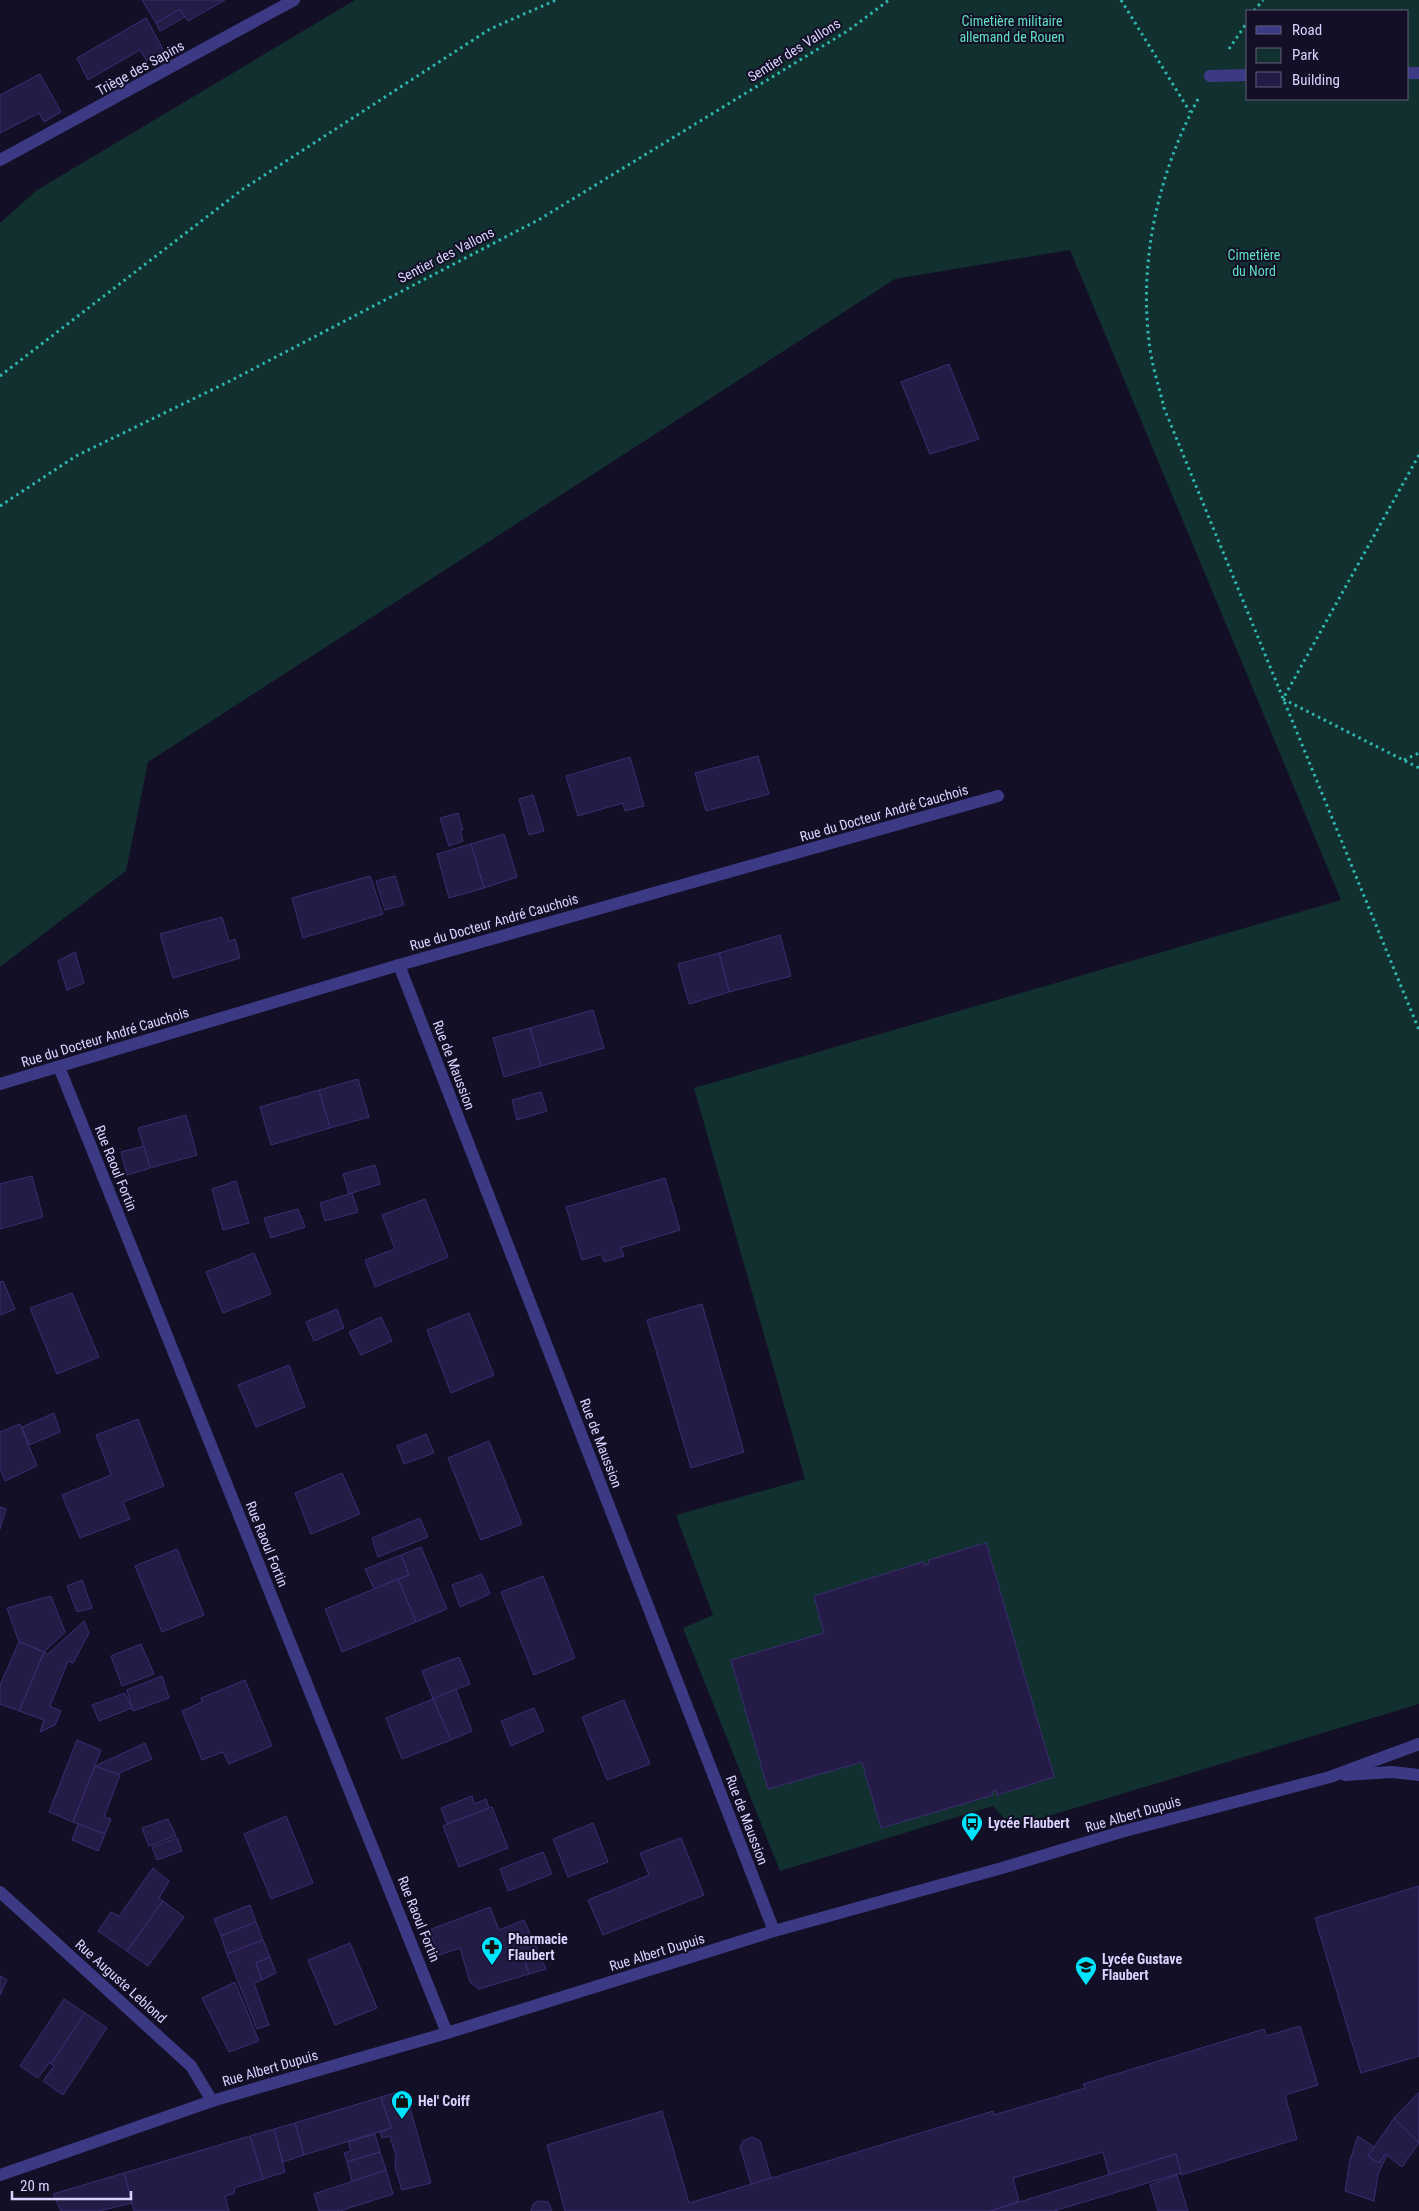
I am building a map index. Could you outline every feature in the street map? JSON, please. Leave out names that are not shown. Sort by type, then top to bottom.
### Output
[{"type":"street","name":"Triège des Sapins","points":[[0,160],[294,0]]},
{"type":"street","points":[[1210,76],[1246,75]]},
{"type":"street","name":"Rue du Docteur André Cauchois","points":[[0,1084],[399,964],[998,796]]},
{"type":"street","name":"Rue de Maussion","points":[[399,964],[774,1931]]},
{"type":"street","name":"Rue Raoul Fortin","points":[[59,1067],[447,2032]]},
{"type":"street","name":"Rue Albert Dupuis","points":[[0,2175],[212,2101],[447,2032],[774,1931],[1002,1868],[1127,1830],[1330,1777],[1419,1744]]},
{"type":"street","name":"Rue Albert Dupuis","points":[[1330,1777],[1392,1772],[1419,1775]]},
{"type":"street","name":"Rue Auguste Leblond","points":[[0,1892],[191,2066],[212,2101]]},
{"type":"path","points":[[0,376],[242,190],[490,29],[556,0]]},
{"type":"path","name":"Sentier des Vallons","points":[[0,506],[76,456],[228,382],[540,220],[849,30],[889,0]]},
{"type":"path","points":[[1121,0],[1191,112]]},
{"type":"path","points":[[1255,10],[1263,0]]},
{"type":"path","points":[[1246,24],[1210,76],[1181,131],[1160,193],[1146,267],[1149,341],[1164,408],[1419,1030]]},
{"type":"path","points":[[1283,699],[1419,455]]},
{"type":"path","points":[[1283,699],[1419,768]]},
{"type":"path","points":[[1404,760],[1419,753]]},
{"type":"green space","points":[[355,0],[1419,0],[1419,1704],[1012,1827],[993,1806],[780,1871],[683,1628],[713,1615],[676,1515],[805,1479],[694,1088],[1341,900],[1070,250],[895,279],[148,762],[126,871],[0,967],[0,223],[37,190]]},
{"type":"building","points":[[142,0],[225,0],[188,21],[180,9],[156,23]]},
{"type":"building","points":[[180,9],[185,17],[160,31],[156,23]]},
{"type":"building","points":[[146,18],[164,51],[147,61],[140,50],[88,80],[77,58]]},
{"type":"building","points":[[40,74],[61,112],[44,122],[39,113],[0,133],[0,95]]},
{"type":"building","points":[[949,364],[979,439],[930,454],[901,382]]},
{"type":"building","points":[[758,756],[769,794],[706,811],[695,773]]},
{"type":"building","points":[[630,757],[644,806],[625,811],[623,803],[578,816],[566,776]]},
{"type":"building","points":[[533,795],[544,831],[529,835],[519,799]]},
{"type":"building","points":[[458,813],[463,830],[460,830],[463,841],[449,846],[440,818]]},
{"type":"building","points":[[504,834],[517,877],[484,888],[471,844]]},
{"type":"building","points":[[471,844],[484,888],[449,898],[437,854]]},
{"type":"building","points":[[370,876],[383,914],[303,938],[292,898]]},
{"type":"building","points":[[395,876],[404,905],[385,910],[376,881]]},
{"type":"building","points":[[222,917],[229,941],[235,939],[240,958],[173,978],[160,934]]},
{"type":"building","points":[[780,935],[791,976],[729,992],[719,953]]},
{"type":"building","points":[[75,952],[84,983],[67,990],[58,961]]},
{"type":"building","points":[[719,953],[729,992],[689,1004],[678,964]]},
{"type":"building","points":[[593,1010],[604,1048],[541,1066],[530,1028]]},
{"type":"building","points":[[530,1028],[541,1066],[504,1077],[493,1038]]},
{"type":"building","points":[[358,1079],[369,1117],[330,1128],[319,1090]]},
{"type":"building","points":[[319,1090],[330,1128],[271,1145],[260,1107]]},
{"type":"building","points":[[541,1092],[547,1111],[517,1120],[512,1100]]},
{"type":"building","points":[[186,1115],[197,1155],[150,1168],[138,1128]]},
{"type":"building","points":[[144,1146],[150,1168],[127,1175],[121,1152]]},
{"type":"building","points":[[375,1165],[380,1184],[349,1194],[343,1174]]},
{"type":"building","points":[[32,1176],[43,1217],[0,1229],[0,1184]]},
{"type":"building","points":[[665,1178],[680,1230],[621,1248],[624,1256],[604,1262],[602,1254],[582,1260],[566,1207]]},
{"type":"building","points":[[236,1181],[249,1223],[223,1230],[212,1189]]},
{"type":"building","points":[[352,1193],[358,1212],[325,1221],[320,1203]]},
{"type":"building","points":[[425,1199],[448,1257],[375,1287],[365,1260],[395,1249],[382,1215]]},
{"type":"building","points":[[298,1209],[305,1227],[271,1238],[264,1218]]},
{"type":"building","points":[[254,1253],[271,1294],[223,1313],[206,1272]]},
{"type":"building","points":[[3,1281],[15,1309],[0,1315],[0,1282]]},
{"type":"building","points":[[72,1293],[99,1357],[57,1374],[30,1308]]},
{"type":"building","points":[[702,1304],[744,1452],[691,1468],[647,1320]]},
{"type":"building","points":[[337,1309],[344,1328],[314,1341],[306,1322]]},
{"type":"building","points":[[469,1313],[494,1375],[451,1393],[427,1330]]},
{"type":"building","points":[[381,1317],[392,1341],[361,1355],[349,1332]]},
{"type":"building","points":[[289,1365],[305,1407],[256,1427],[238,1385]]},
{"type":"building","points":[[54,1413],[60,1432],[29,1445],[22,1427]]},
{"type":"building","points":[[138,1419],[164,1486],[123,1502],[130,1519],[80,1538],[62,1495],[111,1475],[96,1435]]},
{"type":"building","points":[[20,1424],[37,1466],[5,1481],[0,1469],[0,1432]]},
{"type":"building","points":[[426,1434],[434,1453],[404,1464],[397,1446]]},
{"type":"building","points":[[489,1441],[522,1524],[481,1540],[448,1458]]},
{"type":"building","points":[[342,1473],[360,1514],[311,1534],[295,1493]]},
{"type":"building","points":[[0,1507],[6,1509],[0,1529]]},
{"type":"building","points":[[420,1518],[428,1537],[378,1557],[372,1538]]},
{"type":"building","points":[[986,1543],[1054,1777],[997,1795],[996,1790],[992,1792],[993,1795],[881,1828],[862,1762],[768,1789],[731,1660],[824,1633],[814,1596],[923,1562],[924,1565],[929,1564],[929,1560]]},
{"type":"building","points":[[421,1547],[447,1609],[416,1622],[398,1579],[409,1575],[401,1555]]},
{"type":"building","points":[[177,1549],[204,1615],[162,1632],[135,1566]]},
{"type":"building","points":[[401,1555],[409,1575],[374,1589],[365,1569]]},
{"type":"building","points":[[482,1574],[490,1594],[460,1607],[452,1585]]},
{"type":"building","points":[[543,1576],[575,1658],[534,1675],[501,1592]]},
{"type":"building","points":[[398,1579],[416,1622],[342,1652],[325,1609]]},
{"type":"building","points":[[82,1580],[92,1608],[77,1612],[67,1586]]},
{"type":"building","points":[[51,1596],[65,1632],[44,1652],[19,1642],[7,1608]]},
{"type":"building","points":[[84,1621],[89,1633],[73,1663],[68,1661],[50,1706],[61,1711],[55,1725],[40,1732],[44,1720],[19,1711],[44,1652],[48,1654]]},
{"type":"building","points":[[19,1642],[44,1652],[19,1711],[0,1704],[0,1685]]},
{"type":"building","points":[[141,1644],[154,1674],[122,1686],[111,1656]]},
{"type":"building","points":[[459,1657],[470,1684],[433,1699],[422,1671]]},
{"type":"building","points":[[162,1676],[169,1698],[133,1711],[127,1690]]},
{"type":"building","points":[[245,1680],[272,1746],[229,1764],[223,1752],[202,1760],[182,1711],[202,1702],[201,1698]]},
{"type":"building","points":[[456,1689],[472,1731],[451,1740],[433,1699]]},
{"type":"building","points":[[125,1693],[132,1708],[99,1721],[92,1705]]},
{"type":"building","points":[[433,1699],[451,1740],[402,1759],[386,1718]]},
{"type":"building","points":[[624,1700],[650,1764],[607,1780],[582,1717]]},
{"type":"building","points":[[534,1708],[544,1731],[511,1746],[501,1721]]},
{"type":"building","points":[[77,1740],[101,1750],[73,1822],[49,1812]]},
{"type":"building","points":[[145,1743],[152,1759],[117,1774],[95,1766]]},
{"type":"building","points":[[95,1766],[120,1775],[104,1817],[111,1819],[105,1834],[73,1822]]},
{"type":"building","points":[[472,1796],[474,1804],[486,1799],[489,1808],[447,1824],[441,1808]]},
{"type":"building","points":[[492,1807],[508,1848],[459,1867],[443,1826]]},
{"type":"building","points":[[286,1816],[313,1883],[271,1899],[244,1834]]},
{"type":"building","points":[[168,1819],[176,1836],[149,1846],[142,1828]]},
{"type":"building","points":[[593,1823],[608,1862],[568,1877],[553,1839]]},
{"type":"building","points":[[78,1824],[105,1834],[98,1851],[72,1840]]},
{"type":"building","points":[[177,1838],[182,1851],[157,1860],[152,1847]]},
{"type":"building","points":[[681,1838],[704,1895],[603,1935],[588,1900],[649,1875],[640,1853]]},
{"type":"building","points":[[543,1852],[552,1874],[508,1891],[500,1869]]},
{"type":"building","points":[[153,1868],[169,1881],[159,1898],[163,1901],[127,1951],[98,1931],[111,1912],[119,1916]]},
{"type":"building","points":[[1419,1886],[1419,2056],[1361,2073],[1315,1918]]},
{"type":"building","points":[[163,1901],[184,1917],[148,1966],[127,1951]]},
{"type":"building","points":[[250,1905],[256,1922],[221,1936],[214,1919]]},
{"type":"building","points":[[490,1907],[499,1930],[524,1920],[540,1956],[525,1961],[529,1974],[479,1989],[470,1982],[460,1948],[439,1955],[429,1930]]},
{"type":"building","points":[[256,1922],[263,1940],[227,1954],[221,1936]]},
{"type":"building","points":[[263,1940],[270,1957],[256,1963],[262,1980],[254,1983],[269,2025],[257,2029],[227,1954]]},
{"type":"building","points":[[350,1943],[377,2008],[335,2025],[308,1960]]},
{"type":"building","points":[[540,1956],[546,1969],[529,1974],[525,1961]]},
{"type":"building","points":[[270,1957],[276,1973],[262,1980],[256,1963]]},
{"type":"building","points":[[0,1976],[7,1980],[0,1995]]},
{"type":"building","points":[[235,1982],[259,2041],[229,2052],[202,1998]]},
{"type":"building","points":[[64,1999],[85,2013],[51,2064],[50,2062],[38,2078],[20,2066]]},
{"type":"building","points":[[85,2013],[107,2028],[63,2095],[43,2081],[54,2066],[51,2064]]},
{"type":"building","points":[[1300,2026],[1318,2085],[1285,2095],[1297,2139],[1181,2175],[1176,2154],[1109,2175],[1103,2152],[1013,2178],[1019,2201],[990,2211],[565,2211],[547,2145],[662,2111],[689,2203],[993,2111],[994,2115],[1085,2088],[1083,2084],[1264,2029],[1266,2036]]},
{"type":"building","points":[[405,2090],[431,2183],[402,2190],[395,2167],[396,2156],[390,2136],[382,2138],[380,2132],[391,2128],[381,2097]]},
{"type":"building","points":[[1419,2092],[1419,2143],[1394,2118]]},
{"type":"building","points":[[381,2097],[391,2128],[304,2155],[295,2123]]},
{"type":"building","points":[[1394,2118],[1419,2143],[1402,2167],[1385,2154],[1379,2163],[1368,2156]]},
{"type":"building","points":[[295,2123],[304,2155],[283,2162],[274,2129]]},
{"type":"building","points":[[274,2129],[285,2172],[263,2179],[250,2136]]},
{"type":"building","points":[[375,2134],[380,2152],[347,2162],[344,2153],[351,2151],[348,2142]]},
{"type":"building","points":[[250,2136],[263,2179],[234,2188],[235,2193],[225,2196],[229,2211],[134,2211],[124,2173]]},
{"type":"building","points":[[1358,2136],[1374,2147],[1368,2156],[1379,2163],[1385,2154],[1387,2155],[1378,2174],[1374,2201],[1345,2191],[1350,2160]]},
{"type":"building","points":[[752,2137],[760,2141],[771,2178],[751,2184],[740,2147],[743,2141]]},
{"type":"building","points":[[380,2152],[386,2170],[352,2181],[347,2162]]},
{"type":"building","points":[[1176,2154],[1181,2173],[1054,2211],[990,2211]]},
{"type":"building","points":[[386,2170],[393,2194],[340,2211],[319,2211],[314,2194]]},
{"type":"building","points":[[124,2173],[132,2203],[99,2211],[61,2211],[53,2194]]},
{"type":"building","points":[[1177,2175],[1188,2211],[1158,2211],[1150,2185]]},
{"type":"building","points":[[538,2201],[548,2202],[552,2211],[531,2211],[533,2204]]},
{"type":"place","name":"Lycée Flaubert","points":[[972,1842]]},
{"type":"place","name":"Pharmacie Flaubert","points":[[492,1966]]},
{"type":"place","name":"Lycée Gustave Flaubert","points":[[1086,1986]]},
{"type":"place","name":"Hel' Coiff","points":[[402,2120]]},
{"type":"park label","name":"Cimetière militaire allemand de Rouen","points":[[1012,30]]},
{"type":"park label","name":"Cimetière du Nord","points":[[1254,264]]}]
